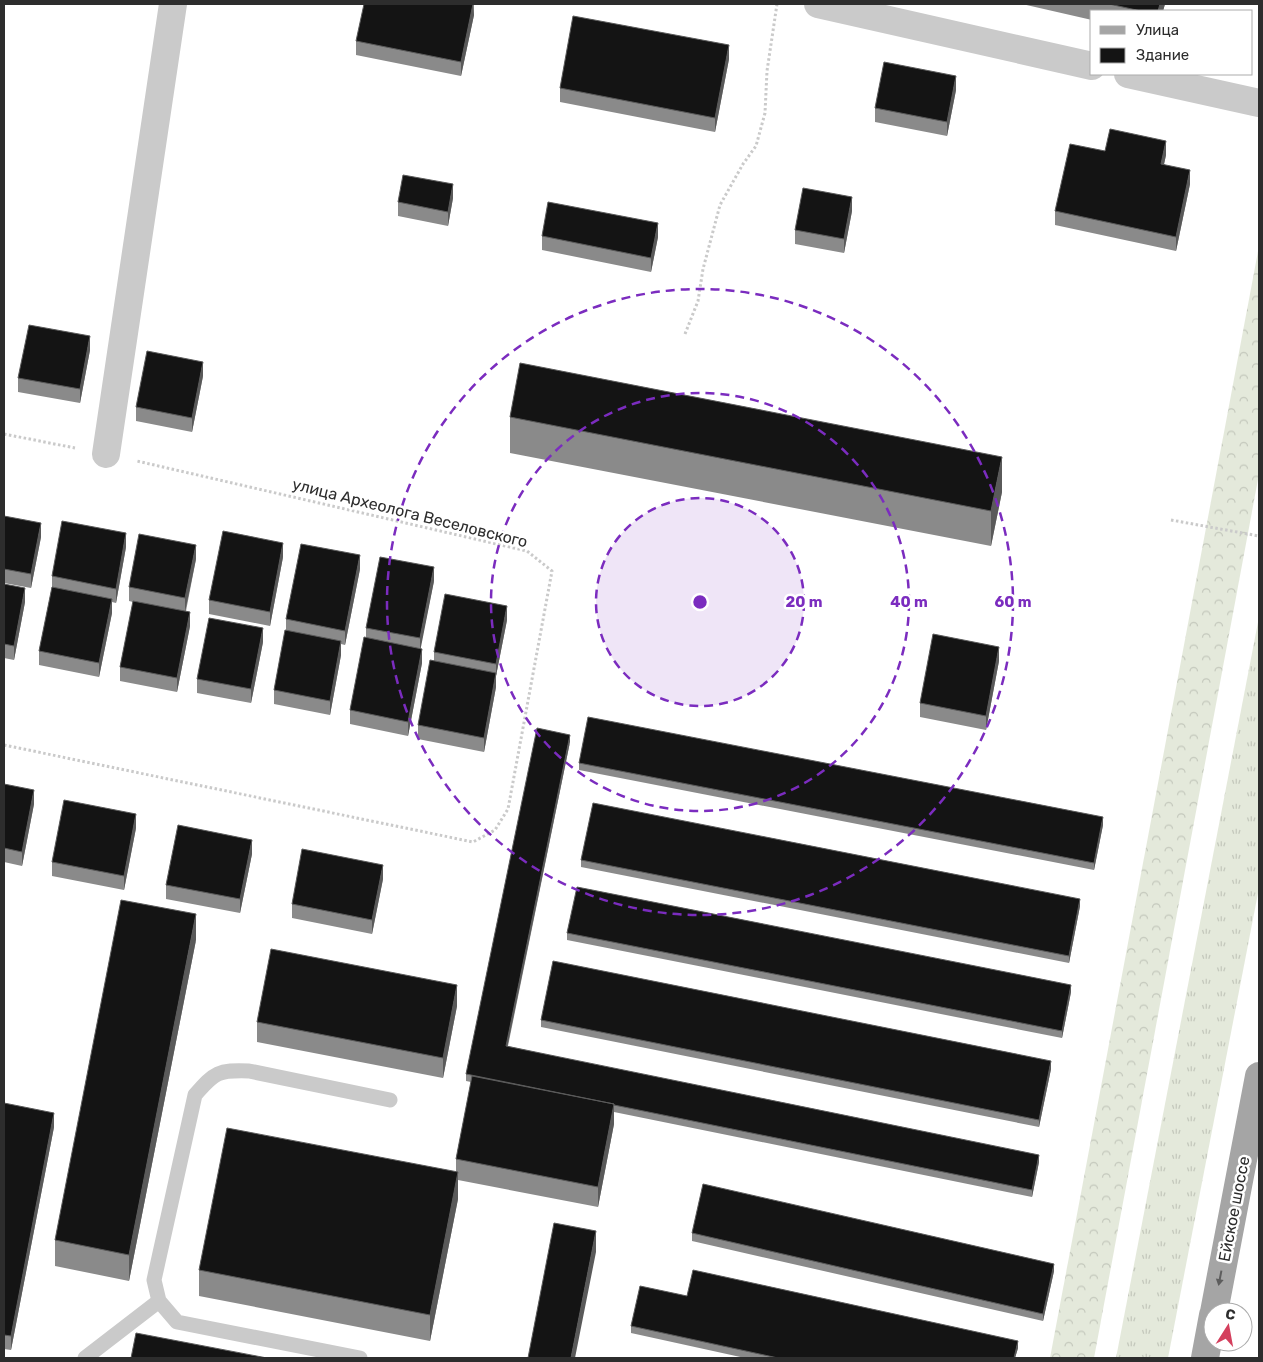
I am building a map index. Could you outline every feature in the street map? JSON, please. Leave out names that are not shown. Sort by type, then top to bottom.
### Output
[{"type":"main road","name":"Ейское шоссе","points":[[1215,1302],[1259,1076]]},
{"type":"street","points":[[106,454],[173,4]]},
{"type":"street","points":[[826,5],[1090,66]]},
{"type":"street","points":[[1133,75],[1259,103]]},
{"type":"lane","points":[[360,1358],[176,1322],[159,1301],[154,1280],[195,1095],[211,1077],[226,1070],[249,1071],[390,1100]]},
{"type":"lane","points":[[85,1358],[159,1301]]},
{"type":"path","points":[[685,334],[698,302],[703,269],[720,205],[742,164],[756,146],[765,114],[767,71],[777,4]]},
{"type":"path","name":"улица Археолога Веселовского","points":[[4,434],[106,454],[527,551],[552,572],[508,809],[495,830],[473,842],[4,745]]},
{"type":"path","points":[[1172,520],[1259,536]]},
{"type":"green space","points":[[1259,246],[1259,474],[1094,1358],[1050,1358]]},
{"type":"green space","points":[[1259,617],[1259,888],[1168,1358],[1116,1358]]},
{"type":"building","points":[[364,4],[473,4],[461,62],[356,41]]},
{"type":"building","points":[[1109,4],[1160,4],[1158,10],[1136,10]]},
{"type":"building","points":[[573,16],[729,45],[715,118],[560,88]]},
{"type":"building","points":[[884,62],[956,76],[947,122],[875,108]]},
{"type":"building","points":[[1110,129],[1166,141],[1161,164],[1190,170],[1176,237],[1055,211],[1070,144],[1105,151]]},
{"type":"building","points":[[403,175],[453,184],[448,212],[398,202]]},
{"type":"building","points":[[803,188],[852,197],[844,239],[795,230]]},
{"type":"building","points":[[548,202],[658,223],[651,258],[542,236]]},
{"type":"building","points":[[29,325],[90,336],[80,389],[18,378]]},
{"type":"building","points":[[147,351],[203,362],[192,418],[136,407]]},
{"type":"building","points":[[520,363],[1002,457],[991,511],[510,417]]},
{"type":"building","points":[[4,516],[41,523],[31,574],[4,569]]},
{"type":"building","points":[[62,521],[126,533],[116,589],[52,576]]},
{"type":"building","points":[[223,531],[283,543],[270,612],[209,600]]},
{"type":"building","points":[[139,534],[196,545],[185,598],[129,587]]},
{"type":"building","points":[[301,544],[360,555],[345,631],[286,619]]},
{"type":"building","points":[[380,557],[434,567],[420,638],[366,628]]},
{"type":"building","points":[[4,584],[25,588],[14,646],[4,644]]},
{"type":"building","points":[[52,587],[112,599],[99,663],[39,651]]},
{"type":"building","points":[[445,594],[507,606],[496,664],[434,652]]},
{"type":"building","points":[[133,601],[190,612],[177,678],[120,667]]},
{"type":"building","points":[[209,618],[263,628],[251,689],[197,679]]},
{"type":"building","points":[[285,630],[341,641],[330,701],[274,690]]},
{"type":"building","points":[[933,634],[999,647],[986,716],[920,703]]},
{"type":"building","points":[[364,637],[422,649],[408,722],[350,710]]},
{"type":"building","points":[[430,660],[496,673],[484,738],[418,725]]},
{"type":"building","points":[[588,717],[1103,817],[1094,863],[579,763]]},
{"type":"building","points":[[537,728],[570,735],[506,1046],[1039,1155],[1032,1190],[466,1074]]},
{"type":"building","points":[[4,784],[34,790],[22,852],[4,848]]},
{"type":"building","points":[[64,800],[136,814],[124,876],[52,862]]},
{"type":"building","points":[[593,803],[1080,899],[1069,956],[581,860]]},
{"type":"building","points":[[178,825],[252,840],[240,899],[166,885]]},
{"type":"building","points":[[302,849],[383,865],[372,920],[292,904]]},
{"type":"building","points":[[577,887],[1071,985],[1062,1031],[567,933]]},
{"type":"building","points":[[121,900],[196,914],[129,1255],[55,1240]]},
{"type":"building","points":[[271,949],[457,985],[443,1058],[257,1022]]},
{"type":"building","points":[[553,961],[1051,1061],[1039,1120],[541,1020]]},
{"type":"building","points":[[472,1076],[614,1104],[598,1187],[456,1159]]},
{"type":"building","points":[[4,1103],[54,1113],[11,1336],[4,1335]]},
{"type":"building","points":[[227,1128],[458,1172],[430,1315],[199,1270]]},
{"type":"building","points":[[703,1184],[1054,1264],[1043,1314],[692,1233]]},
{"type":"building","points":[[554,1223],[596,1231],[571,1358],[528,1358]]},
{"type":"building","points":[[693,1270],[1018,1341],[1014,1358],[778,1358],[631,1326],[640,1286],[687,1296]]},
{"type":"building","points":[[136,1333],[267,1358],[131,1358]]}]
